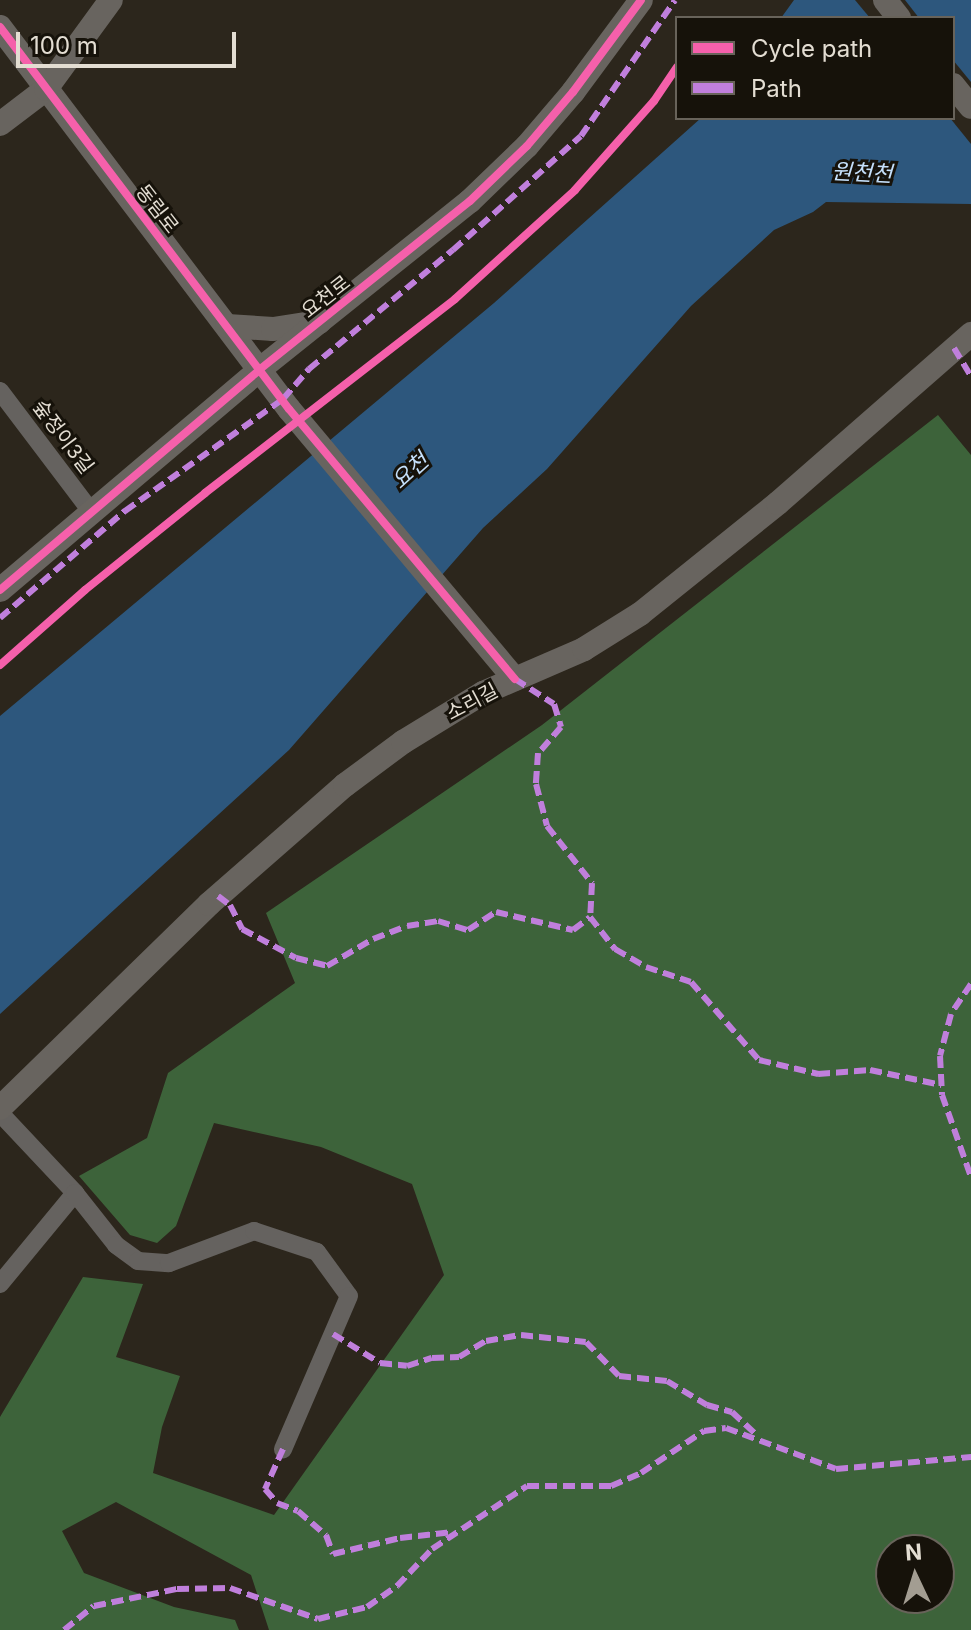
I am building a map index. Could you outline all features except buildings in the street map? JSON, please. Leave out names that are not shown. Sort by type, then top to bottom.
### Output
[{"type":"street","points":[[0,124],[46,89],[111,0]]},
{"type":"street","name":"요천로","points":[[0,590],[90,510],[259,370],[470,201],[527,146],[573,92],[641,0]]},
{"type":"street","points":[[885,0],[897,16]]},
{"type":"street","name":"동림로","points":[[0,27],[289,409],[515,679]]},
{"type":"street","points":[[955,87],[971,107]]},
{"type":"street","points":[[227,326],[273,329],[321,322]]},
{"type":"street","name":"소리길","points":[[0,1110],[209,904],[345,785],[447,715],[515,679],[584,649],[640,614],[778,503],[971,334]]},
{"type":"street","name":"숲정이3길","points":[[0,391],[90,510]]},
{"type":"street","points":[[0,1110],[75,1193],[116,1245],[138,1261],[169,1263],[254,1231],[317,1252],[349,1296],[283,1449]]},
{"type":"street","points":[[0,1284],[75,1193]]},
{"type":"green space","points":[[938,415],[971,455],[971,1630],[269,1630],[251,1575],[116,1502],[62,1531],[84,1573],[174,1607],[235,1620],[239,1630],[0,1630],[0,1417],[83,1277],[143,1284],[116,1357],[180,1376],[162,1427],[153,1473],[274,1515],[444,1275],[412,1184],[321,1147],[214,1123],[176,1226],[157,1243],[130,1235],[79,1176],[147,1138],[168,1073],[295,983],[266,913],[542,725]]},
{"type":"water","points":[[794,0],[971,0],[971,204],[826,202],[813,212],[774,230],[691,306],[547,469],[483,528],[289,750],[0,1014],[0,716],[494,303],[699,120],[955,120],[955,16],[782,16]]},
{"type":"pier","points":[[855,0],[905,0],[917,16],[868,16]]},
{"type":"pier","points":[[955,62],[971,82],[971,144],[952,120],[955,120]]},
{"type":"marked path","points":[[0,618],[125,511],[283,399],[309,369],[453,250],[581,136],[675,0]]},
{"type":"marked path","points":[[954,348],[971,376]]},
{"type":"marked path","points":[[515,679],[554,704],[561,727],[538,753],[536,784],[547,826],[592,883],[590,917],[615,949],[646,967],[691,982],[759,1060],[818,1074],[870,1070],[941,1085]]},
{"type":"marked path","points":[[218,896],[230,905],[242,929],[296,958],[327,966],[373,939],[407,926],[438,921],[468,930],[496,912],[573,930],[590,917]]},
{"type":"marked path","points":[[971,984],[951,1014],[940,1056],[942,1095],[971,1177]]},
{"type":"marked path","points":[[333,1334],[380,1363],[407,1366],[432,1358],[459,1357],[486,1341],[521,1335],[586,1342],[619,1376],[667,1381],[707,1405],[732,1412],[758,1436]]},
{"type":"marked path","points":[[64,1630],[94,1606],[177,1589],[230,1588],[318,1619],[367,1607],[397,1586],[432,1549],[527,1486],[611,1486],[641,1473],[704,1431],[726,1428],[836,1469],[971,1457]]},
{"type":"marked path","points":[[283,1449],[265,1489],[277,1503],[298,1511],[326,1535],[333,1554],[400,1538],[453,1532]]},
{"type":"cycle path","points":[[0,590],[259,370],[470,201],[527,146],[573,92],[641,0]]},
{"type":"cycle path","points":[[0,27],[289,409],[515,679]]},
{"type":"cycle path","points":[[0,665],[85,590],[205,493],[455,299],[575,190],[654,101],[675,70]]},
{"type":"water label","name":"원천천","points":[[862,173]]},
{"type":"water label","name":"요천","points":[[410,471]]}]
